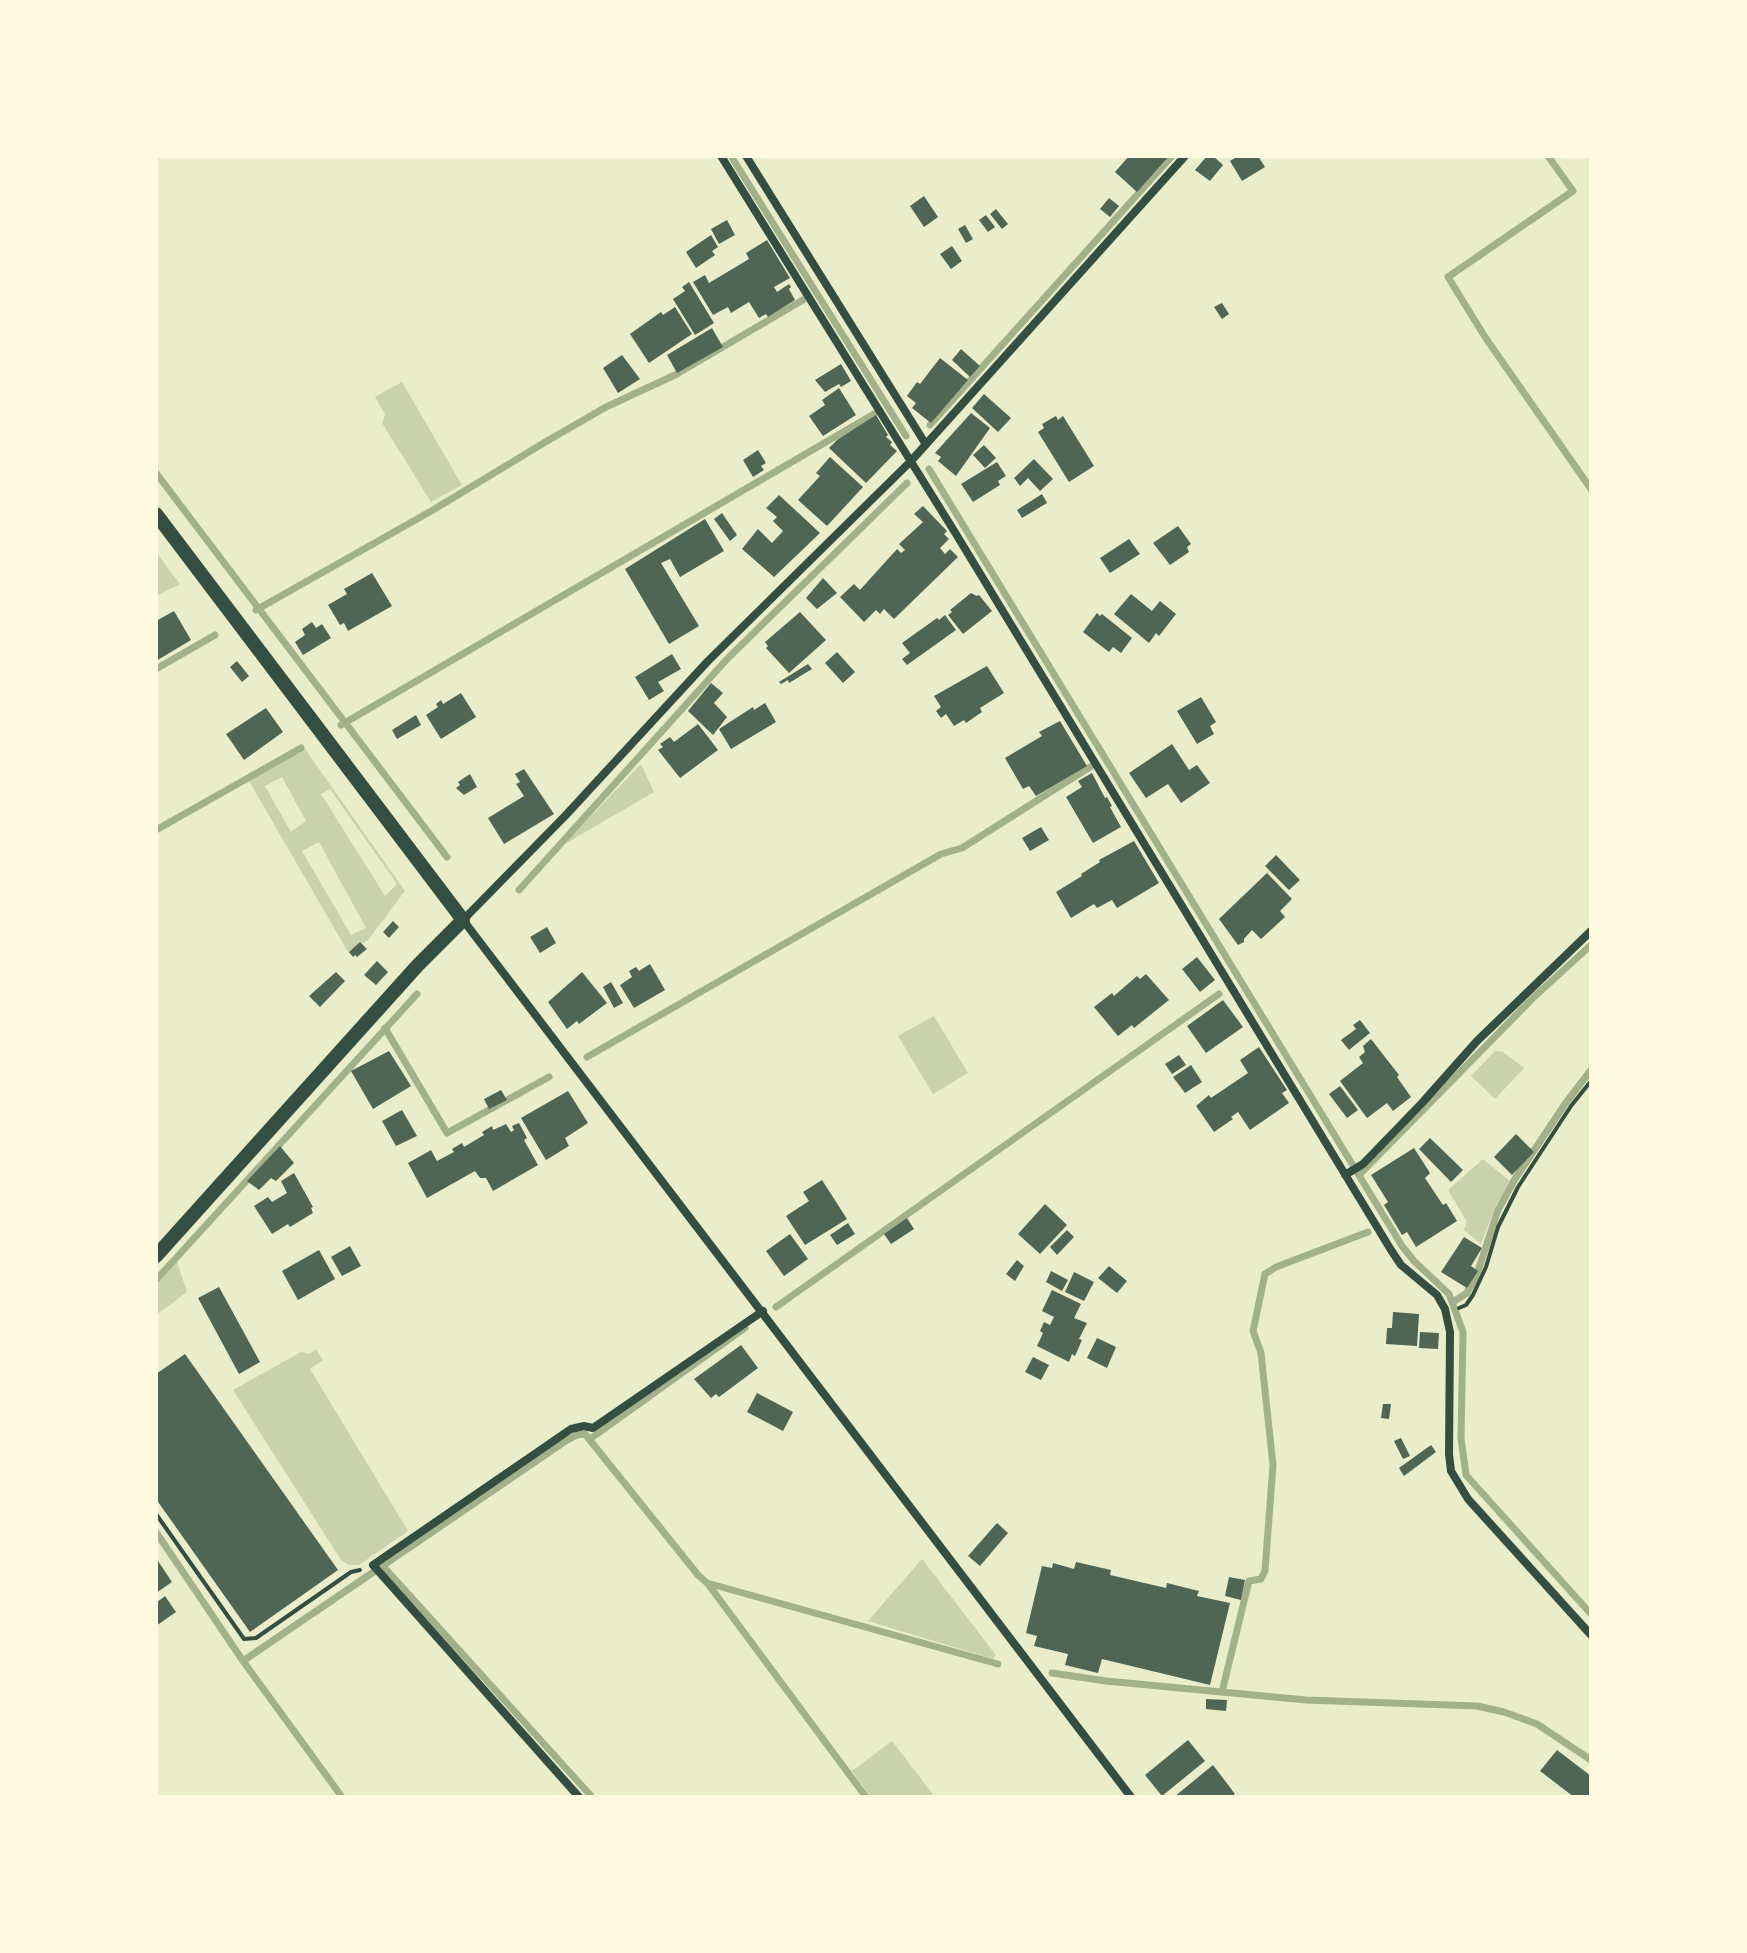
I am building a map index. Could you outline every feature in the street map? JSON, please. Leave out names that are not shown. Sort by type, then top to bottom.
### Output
[{"type":"street","points":[[721,156],[911,461],[1401,1265],[1437,1295],[1445,1309],[1450,1332],[1451,1471],[1468,1499],[1591,1635]]},
{"type":"street","points":[[746,156],[925,443]]},
{"type":"street","points":[[156,1256],[418,965],[565,816],[708,661],[911,461],[1185,156]]},
{"type":"street","points":[[156,514],[1131,1797]]},
{"type":"street","points":[[1347,1174],[1363,1164],[1467,1051],[1591,931]]},
{"type":"street","points":[[579,1797],[376,1568],[571,1429],[584,1426],[593,1428],[763,1311]]},
{"type":"path","points":[[1463,1306],[1480,1281],[1498,1227],[1518,1187],[1591,1081]]},
{"type":"path","points":[[156,1514],[244,1639],[256,1638],[351,1572],[376,1568]]},
{"type":"green space","points":[[402,382],[462,485],[431,502],[382,423],[385,414],[375,397]]},
{"type":"green space","points":[[156,552],[180,584],[156,596]]},
{"type":"green space","points":[[305,749],[405,891],[368,940],[348,952],[249,781]],"holes":[[[282,777],[306,821],[291,832],[265,786]],[[330,789],[397,884],[385,896],[321,794]],[[319,842],[366,928],[351,935],[302,851]]]},
{"type":"green space","points":[[641,764],[654,792],[563,845]]},
{"type":"green space","points":[[934,1016],[968,1073],[933,1094],[898,1036]]},
{"type":"green space","points":[[1495,1051],[1503,1052],[1524,1068],[1495,1099],[1471,1076]]},
{"type":"green space","points":[[1483,1159],[1510,1181],[1496,1205],[1481,1244],[1464,1230],[1467,1222],[1448,1190]]},
{"type":"green space","points":[[177,1262],[187,1292],[156,1315],[156,1285]]},
{"type":"green space","points":[[316,1349],[323,1360],[310,1369],[408,1531],[359,1565],[349,1565],[341,1560],[233,1390],[301,1352],[309,1354]]},
{"type":"green space","points":[[922,1559],[996,1655],[993,1659],[868,1621]]},
{"type":"green space","points":[[892,1741],[935,1797],[871,1797],[852,1771]]},
{"type":"building","points":[[1129,156],[1169,156],[1137,192],[1115,172]]},
{"type":"building","points":[[1207,156],[1213,156],[1223,165],[1210,181],[1195,170]]},
{"type":"building","points":[[1238,156],[1258,156],[1265,167],[1242,181],[1230,161]]},
{"type":"building","points":[[924,196],[938,217],[924,227],[910,206]]},
{"type":"building","points":[[1109,198],[1119,206],[1110,217],[1100,209]]},
{"type":"building","points":[[996,209],[1008,224],[1002,229],[990,214]]},
{"type":"building","points":[[986,215],[995,227],[988,232],[979,220]]},
{"type":"building","points":[[727,220],[735,235],[719,244],[711,229]]},
{"type":"building","points":[[965,225],[973,239],[966,243],[958,229]]},
{"type":"building","points":[[711,235],[718,247],[712,251],[715,255],[696,268],[686,252]]},
{"type":"building","points":[[767,240],[790,278],[774,287],[777,292],[789,284],[795,300],[768,317],[766,314],[759,318],[749,302],[731,313],[728,307],[713,315],[693,282],[705,275],[709,283],[749,259],[746,253]]},
{"type":"building","points":[[952,246],[962,261],[951,269],[940,254]]},
{"type":"building","points":[[689,282],[714,323],[695,335],[673,299],[685,291],[682,287]]},
{"type":"building","points":[[1222,303],[1229,314],[1222,319],[1214,307]]},
{"type":"building","points":[[675,307],[692,334],[649,363],[630,334],[661,312],[663,315]]},
{"type":"building","points":[[712,328],[723,347],[677,373],[667,355]]},
{"type":"building","points":[[961,349],[980,366],[970,377],[952,360]]},
{"type":"building","points":[[622,355],[640,379],[618,393],[603,368]]},
{"type":"building","points":[[940,358],[968,380],[931,423],[912,408],[916,403],[907,396]]},
{"type":"building","points":[[841,364],[851,381],[825,392],[815,380]]},
{"type":"building","points":[[839,388],[856,415],[823,436],[809,416],[825,405],[822,400]]},
{"type":"building","points":[[984,394],[1011,418],[998,432],[972,408]]},
{"type":"building","points":[[971,413],[990,428],[956,476],[938,461],[941,457],[935,453]]},
{"type":"building","points":[[876,415],[888,435],[886,437],[892,442],[890,445],[897,451],[866,483],[829,448]]},
{"type":"building","points":[[1056,416],[1058,420],[1063,416],[1094,466],[1069,482],[1038,432],[1044,428],[1042,424]]},
{"type":"building","points":[[984,445],[996,458],[985,468],[973,455]]},
{"type":"building","points":[[758,450],[766,463],[761,466],[764,470],[753,477],[743,460]]},
{"type":"building","points":[[830,457],[863,487],[827,526],[798,500],[820,476],[816,473]]},
{"type":"building","points":[[1034,459],[1053,479],[1040,491],[1028,478],[1020,486],[1014,478]]},
{"type":"building","points":[[997,462],[1006,476],[998,481],[1000,485],[973,502],[961,484]]},
{"type":"building","points":[[1042,494],[1047,503],[1022,518],[1017,510]]},
{"type":"building","points":[[779,495],[820,533],[774,577],[742,549],[758,529],[772,543],[783,531],[773,521],[777,517],[766,508]]},
{"type":"building","points":[[923,506],[947,531],[944,534],[949,539],[940,548],[945,554],[950,549],[958,557],[894,619],[884,609],[880,614],[876,610],[864,622],[840,597],[854,584],[860,590],[897,549],[901,553],[905,550],[899,544],[923,522],[914,514]]},
{"type":"building","points":[[722,513],[737,535],[730,541],[714,519]]},
{"type":"building","points":[[705,519],[724,551],[680,577],[670,559],[661,563],[699,626],[669,644],[625,569]]},
{"type":"building","points":[[1178,526],[1191,544],[1187,547],[1189,552],[1170,565],[1153,543]]},
{"type":"building","points":[[1129,539],[1140,554],[1110,573],[1100,558]]},
{"type":"building","points":[[372,573],[392,606],[348,631],[344,623],[340,625],[328,605],[347,594],[344,589]]},
{"type":"building","points":[[823,578],[837,593],[817,609],[806,598]]},
{"type":"building","points":[[971,593],[979,595],[992,611],[963,634],[948,615]]},
{"type":"building","points":[[1131,594],[1152,611],[1160,601],[1176,614],[1159,636],[1156,633],[1149,643],[1114,614]]},
{"type":"building","points":[[174,611],[191,640],[156,661],[156,621]]},
{"type":"building","points":[[800,612],[826,640],[789,673],[766,648],[765,642]]},
{"type":"building","points":[[1097,613],[1132,638],[1121,653],[1113,647],[1109,652],[1083,632]]},
{"type":"building","points":[[945,615],[956,630],[907,665],[902,659],[910,653],[902,643]]},
{"type":"building","points":[[312,622],[316,628],[322,624],[331,638],[303,655],[295,642],[305,635],[302,629]]},
{"type":"building","points":[[837,652],[855,672],[843,683],[825,663]]},
{"type":"building","points":[[672,654],[681,669],[658,682],[664,691],[649,700],[635,677]]},
{"type":"building","points":[[237,661],[249,676],[242,682],[230,667]]},
{"type":"building","points":[[808,664],[812,669],[789,683],[788,680],[779,682]]},
{"type":"building","points":[[987,666],[1004,693],[980,708],[982,712],[966,723],[964,720],[954,726],[946,714],[941,718],[936,711],[941,707],[934,696]]},
{"type":"building","points":[[711,683],[723,693],[714,703],[727,717],[713,735],[688,711]]},
{"type":"building","points":[[461,693],[476,717],[441,739],[426,715],[438,707],[436,704],[441,700],[443,704]]},
{"type":"building","points":[[1201,697],[1216,722],[1210,726],[1214,734],[1197,744],[1177,711]]},
{"type":"building","points":[[765,703],[776,722],[731,749],[719,729],[753,707],[754,710]]},
{"type":"building","points":[[266,708],[283,732],[244,760],[226,734]]},
{"type":"building","points":[[416,715],[421,725],[397,739],[392,730]]},
{"type":"building","points":[[1060,721],[1087,766],[1036,796],[1029,786],[1023,789],[1005,758],[1042,736],[1039,732]]},
{"type":"building","points":[[698,724],[718,750],[680,778],[658,750],[663,747],[660,744],[670,737],[674,742]]},
{"type":"building","points":[[1172,744],[1189,770],[1197,765],[1210,783],[1181,803],[1168,784],[1146,798],[1129,773]]},
{"type":"building","points":[[524,769],[554,814],[504,844],[488,818],[524,796],[516,784],[520,782],[515,774]]},
{"type":"building","points":[[1092,773],[1121,827],[1093,843],[1066,797],[1082,787],[1078,781]]},
{"type":"building","points":[[470,774],[477,787],[464,795],[456,788],[460,785],[458,782]]},
{"type":"building","points":[[1041,827],[1049,840],[1030,851],[1022,838]]},
{"type":"building","points":[[1134,841],[1159,883],[1117,908],[1112,900],[1097,908],[1094,904],[1071,918],[1056,892],[1082,876],[1099,860]]},
{"type":"building","points":[[1276,855],[1300,880],[1289,890],[1265,866]]},
{"type":"building","points":[[1267,873],[1292,899],[1280,911],[1285,917],[1261,939],[1252,930],[1238,945],[1219,919]]},
{"type":"building","points":[[393,921],[399,927],[389,938],[383,932]]},
{"type":"building","points":[[547,927],[556,943],[540,953],[530,937]]},
{"type":"building","points":[[360,942],[367,949],[353,957],[349,952]]},
{"type":"building","points":[[1197,957],[1215,980],[1200,992],[1182,969]]},
{"type":"building","points":[[377,961],[388,972],[376,985],[364,975]]},
{"type":"building","points":[[650,964],[665,990],[634,1008],[620,985],[632,977],[629,971],[636,967],[639,971]]},
{"type":"building","points":[[336,972],[345,981],[320,1007],[309,996]]},
{"type":"building","points":[[582,972],[607,1003],[567,1029],[548,1002]]},
{"type":"building","points":[[1146,974],[1169,1000],[1134,1028],[1132,1025],[1118,1036],[1094,1007],[1112,993],[1114,996],[1137,976],[1140,979]]},
{"type":"building","points":[[611,982],[623,1003],[614,1008],[603,987]]},
{"type":"building","points":[[1223,1000],[1243,1027],[1206,1053],[1187,1026]]},
{"type":"building","points":[[1360,1020],[1370,1033],[1349,1050],[1341,1040],[1356,1029],[1353,1025]]},
{"type":"building","points":[[1371,1039],[1399,1075],[1397,1077],[1411,1097],[1393,1111],[1387,1103],[1367,1118],[1340,1081],[1363,1063],[1359,1057],[1365,1052],[1363,1046]]},
{"type":"building","points":[[1259,1047],[1287,1090],[1282,1093],[1289,1103],[1250,1130],[1238,1112],[1214,1132],[1196,1106],[1248,1073],[1240,1060]]},
{"type":"building","points":[[389,1051],[411,1086],[373,1109],[351,1071]]},
{"type":"building","points":[[1179,1055],[1186,1065],[1172,1074],[1165,1064]]},
{"type":"building","points":[[1191,1065],[1202,1082],[1185,1093],[1173,1077]]},
{"type":"building","points":[[1340,1086],[1358,1110],[1347,1118],[1329,1094]]},
{"type":"building","points":[[501,1090],[507,1100],[489,1109],[484,1099]]},
{"type":"building","points":[[568,1091],[588,1123],[565,1138],[569,1146],[546,1160],[521,1118]]},
{"type":"building","points":[[402,1110],[417,1136],[396,1146],[382,1121]]},
{"type":"building","points":[[519,1123],[527,1138],[524,1140],[538,1165],[493,1191],[486,1178],[480,1178],[475,1171],[427,1198],[408,1163],[431,1150],[437,1161],[454,1152],[452,1149],[462,1143],[464,1147],[484,1135],[482,1132],[492,1126],[493,1130],[506,1124],[511,1132],[514,1130],[512,1126]]},
{"type":"building","points":[[1516,1134],[1534,1152],[1512,1175],[1494,1157]]},
{"type":"building","points":[[1430,1138],[1463,1170],[1451,1182],[1419,1149]]},
{"type":"building","points":[[280,1146],[294,1163],[276,1181],[271,1178],[259,1190],[247,1181]]},
{"type":"building","points":[[1414,1148],[1430,1173],[1425,1178],[1457,1221],[1416,1247],[1407,1232],[1402,1235],[1384,1205],[1388,1202],[1371,1175]]},
{"type":"building","points":[[294,1173],[313,1207],[313,1213],[272,1234],[254,1206],[268,1197],[272,1202],[287,1193],[281,1181]]},
{"type":"building","points":[[822,1180],[847,1219],[805,1245],[786,1216],[809,1201],[803,1192]]},
{"type":"building","points":[[1045,1204],[1067,1225],[1040,1254],[1018,1234]]},
{"type":"building","points":[[907,1218],[914,1229],[891,1244],[884,1234]]},
{"type":"building","points":[[848,1223],[855,1234],[837,1245],[830,1235]]},
{"type":"building","points":[[1067,1230],[1074,1237],[1057,1255],[1050,1247]]},
{"type":"building","points":[[790,1234],[808,1259],[784,1276],[766,1251]]},
{"type":"building","points":[[1464,1237],[1482,1248],[1471,1266],[1478,1271],[1467,1288],[1441,1272]]},
{"type":"building","points":[[350,1246],[361,1266],[342,1276],[331,1257]]},
{"type":"building","points":[[319,1250],[335,1279],[298,1300],[282,1271]]},
{"type":"building","points":[[1017,1260],[1024,1266],[1015,1281],[1006,1274]]},
{"type":"building","points":[[1109,1266],[1127,1281],[1117,1293],[1098,1278]]},
{"type":"building","points":[[1051,1271],[1068,1280],[1062,1291],[1046,1282]]},
{"type":"building","points":[[1074,1272],[1094,1282],[1084,1301],[1065,1292]]},
{"type":"building","points":[[219,1287],[260,1362],[239,1374],[198,1298]]},
{"type":"building","points":[[1052,1290],[1081,1304],[1074,1318],[1087,1323],[1075,1356],[1072,1354],[1069,1362],[1037,1346],[1044,1322],[1050,1325],[1054,1317],[1042,1311]]},
{"type":"building","points":[[1393,1312],[1419,1314],[1417,1346],[1386,1344],[1387,1328],[1392,1328]]},
{"type":"building","points":[[1420,1332],[1439,1333],[1438,1349],[1419,1348]]},
{"type":"building","points":[[1097,1338],[1116,1347],[1107,1368],[1087,1358]]},
{"type":"building","points":[[741,1345],[758,1368],[719,1397],[716,1394],[711,1398],[694,1379]]},
{"type":"building","points":[[185,1354],[338,1570],[250,1632],[156,1499],[156,1374]]},
{"type":"building","points":[[1033,1357],[1049,1365],[1041,1380],[1025,1372]]},
{"type":"building","points":[[757,1393],[793,1412],[783,1431],[747,1412]]},
{"type":"building","points":[[1383,1404],[1391,1404],[1389,1419],[1381,1418]]},
{"type":"building","points":[[1401,1438],[1410,1456],[1403,1459],[1394,1441]]},
{"type":"building","points":[[1431,1445],[1436,1452],[1404,1476],[1399,1468]]},
{"type":"building","points":[[997,1523],[1008,1533],[980,1566],[968,1556]]},
{"type":"building","points":[[156,1558],[172,1582],[156,1593]]},
{"type":"building","points":[[1076,1562],[1111,1570],[1110,1575],[1166,1588],[1167,1583],[1199,1591],[1197,1596],[1230,1603],[1210,1685],[1102,1659],[1098,1673],[1065,1665],[1068,1654],[1034,1646],[1037,1636],[1026,1633],[1042,1566],[1052,1568],[1053,1563],[1074,1569]]},
{"type":"building","points":[[1229,1577],[1245,1580],[1241,1600],[1225,1596]]},
{"type":"building","points":[[165,1596],[176,1612],[156,1626],[156,1603]]},
{"type":"building","points":[[1206,1699],[1227,1700],[1226,1711],[1206,1709]]},
{"type":"building","points":[[1188,1740],[1205,1761],[1162,1796],[1145,1775]]},
{"type":"building","points":[[1557,1750],[1591,1776],[1591,1797],[1574,1797],[1540,1771]]},
{"type":"building","points":[[1213,1765],[1235,1794],[1231,1797],[1174,1797]]},
{"type":"waterway","points":[[731,156],[906,436]]},
{"type":"waterway","points":[[930,425],[1172,156]]},
{"type":"waterway","points":[[1548,156],[1573,191],[1448,277],[1485,337],[1591,489]]},
{"type":"waterway","points":[[256,610],[606,407],[675,375],[803,300]]},
{"type":"waterway","points":[[341,725],[874,414]]},
{"type":"waterway","points":[[929,469],[1402,1246],[1449,1294],[1463,1332],[1461,1438],[1466,1475],[1591,1614]]},
{"type":"waterway","points":[[156,473],[447,857]]},
{"type":"waterway","points":[[519,890],[728,658],[907,483]]},
{"type":"waterway","points":[[156,669],[215,635]]},
{"type":"waterway","points":[[156,830],[301,748]]},
{"type":"waterway","points":[[587,1057],[941,854],[962,848],[1090,767]]},
{"type":"waterway","points":[[1359,1175],[1533,998],[1591,945]]},
{"type":"waterway","points":[[156,1280],[417,994]]},
{"type":"waterway","points":[[776,1307],[1219,994]]},
{"type":"waterway","points":[[385,1028],[447,1133],[549,1077]]},
{"type":"waterway","points":[[1453,1302],[1467,1293],[1477,1274],[1498,1210],[1515,1179],[1591,1070]]},
{"type":"waterway","points":[[1222,1692],[1249,1581],[1261,1579],[1265,1571],[1273,1465],[1261,1353],[1253,1331],[1265,1274],[1368,1232]]},
{"type":"waterway","points":[[590,1439],[745,1328]]},
{"type":"waterway","points":[[243,1661],[564,1442],[585,1434],[707,1583],[998,1664]]},
{"type":"waterway","points":[[156,1532],[243,1661],[342,1797]]},
{"type":"waterway","points":[[383,1566],[592,1797]]},
{"type":"waterway","points":[[708,1584],[866,1797]]},
{"type":"waterway","points":[[1052,1673],[1306,1700],[1477,1706],[1537,1724],[1591,1760]]}]
